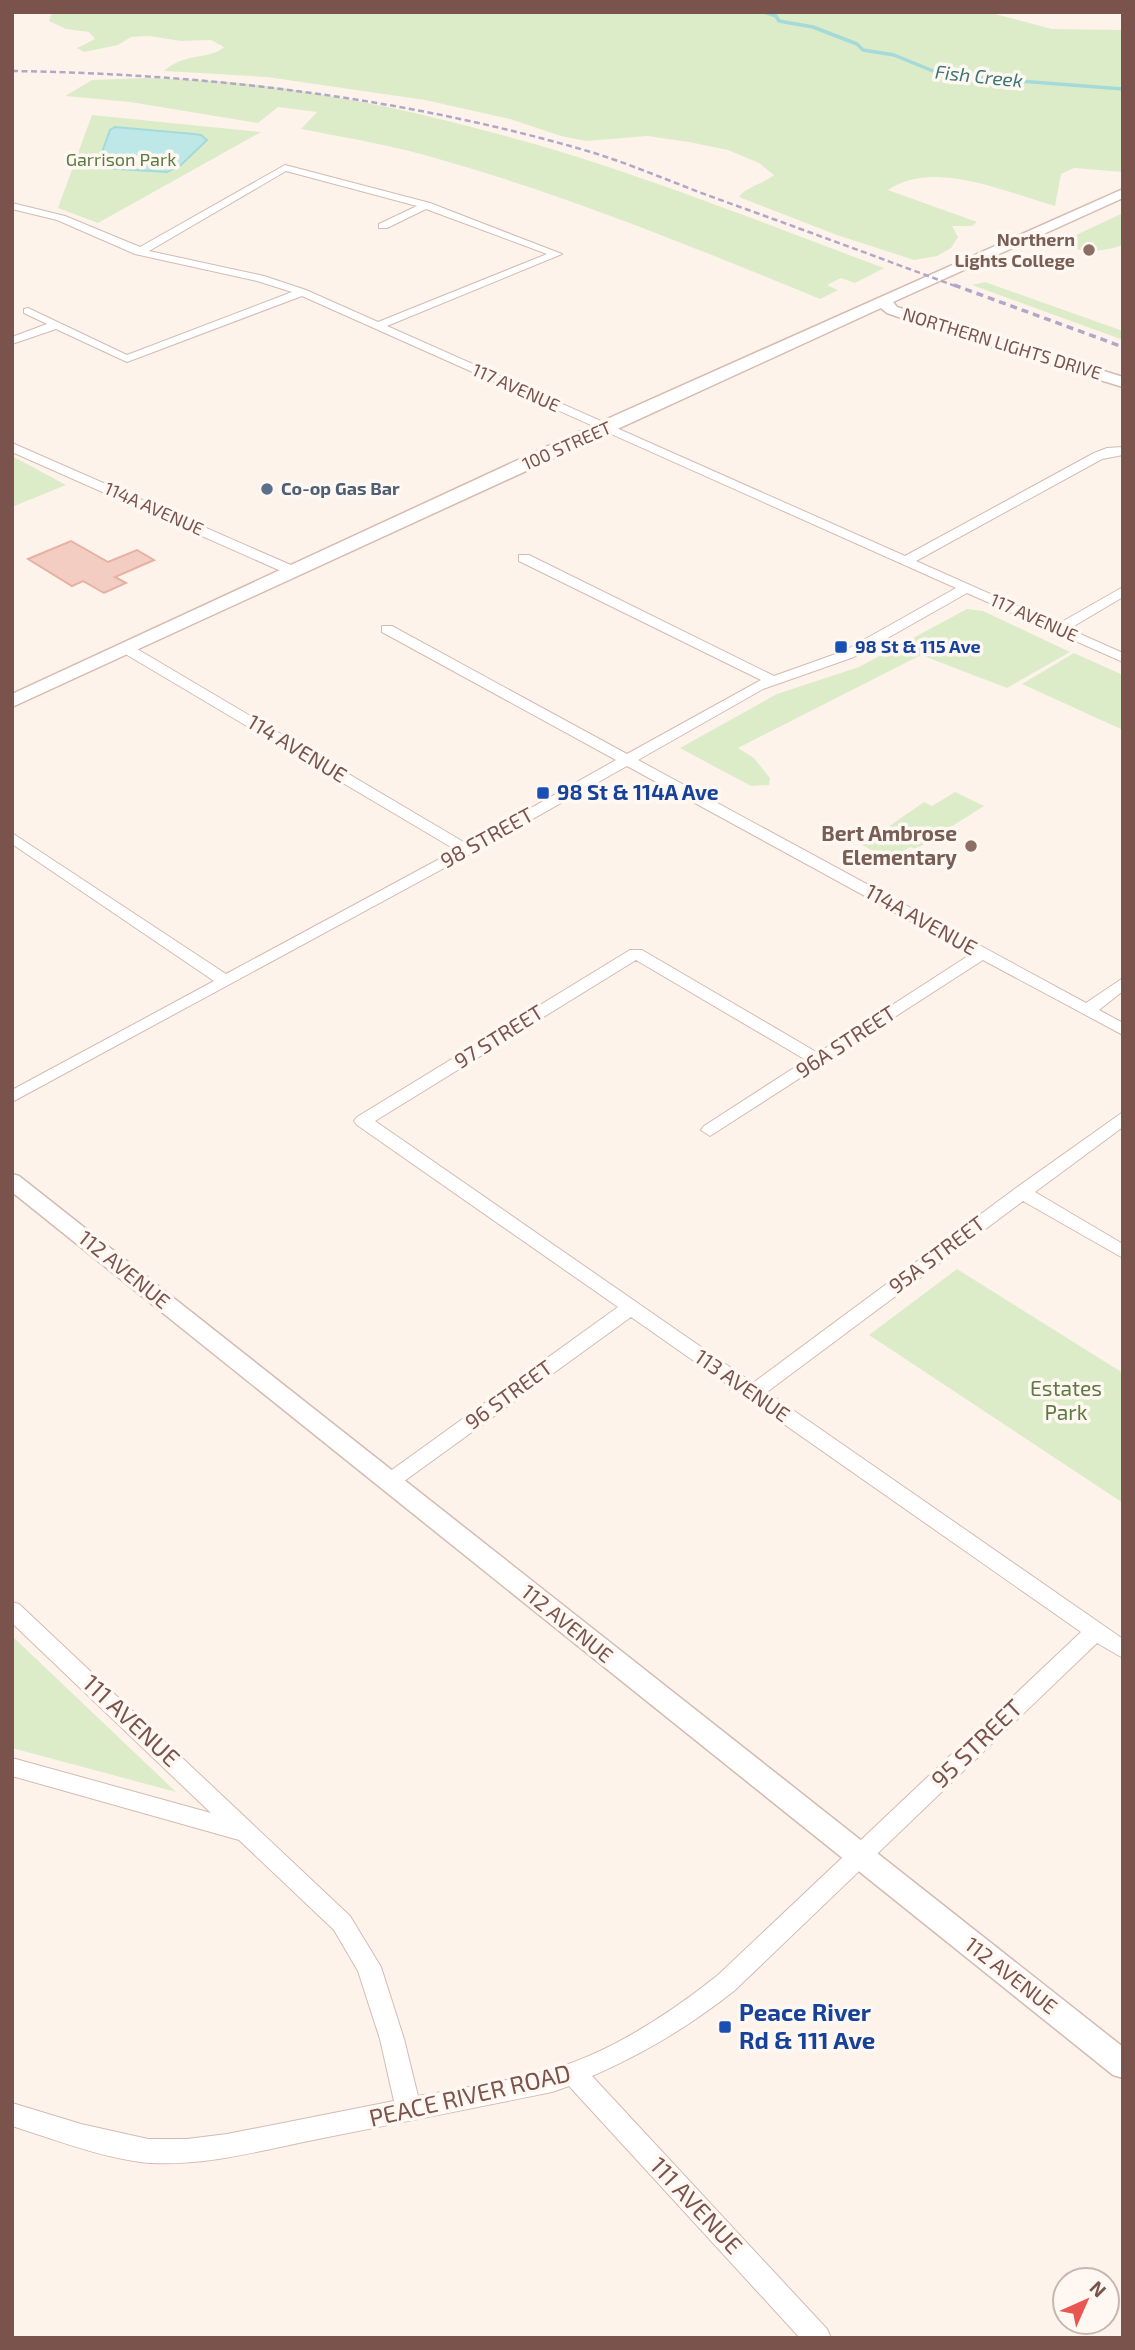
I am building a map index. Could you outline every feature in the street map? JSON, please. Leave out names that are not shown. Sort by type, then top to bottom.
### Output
[{"type":"main road","name":"100 STREET","points":[[12,701],[604,427],[1123,193]]},
{"type":"main road","points":[[925,283],[919,293],[924,303],[1009,340]]},
{"type":"main road","name":"NORTHERN LIGHTS DRIVE","points":[[884,302],[892,310],[929,323],[1123,382]]},
{"type":"main road","name":"NORTHERN LIGHTS DRIVE","points":[[884,302],[904,304],[1123,382]]},
{"type":"main road","points":[[853,316],[929,323]]},
{"type":"street","points":[[139,252],[285,168],[426,205],[557,254],[377,326]]},
{"type":"street","points":[[383,226],[426,205]]},
{"type":"street","name":"117 AVENUE","points":[[12,206],[61,218],[139,252],[260,278],[302,292],[1123,658]]},
{"type":"street","points":[[28,311],[127,359],[302,292]]},
{"type":"street","points":[[12,341],[55,324]]},
{"type":"street","name":"114A AVENUE","points":[[12,447],[295,572]]},
{"type":"street","points":[[906,561],[1098,456],[1119,451]]},
{"type":"street","points":[[524,558],[772,680]]},
{"type":"street","name":"98 STREET","points":[[12,1097],[467,850],[772,680],[849,654],[966,588]]},
{"type":"street","points":[[1059,629],[1123,592]]},
{"type":"street","name":"114A AVENUE","points":[[387,629],[1123,1030]]},
{"type":"street","name":"114 AVENUE","points":[[127,649],[467,850]]},
{"type":"street","points":[[12,837],[224,980]]},
{"type":"street","name":"97 STREET","points":[[363,1121],[636,953],[818,1060]]},
{"type":"street","name":"96A STREET","points":[[710,1130],[982,954]]},
{"type":"street","points":[[1087,1011],[1123,984]]},
{"type":"street","name":"95A STREET","points":[[752,1393],[1123,1118]]},
{"type":"street","name":"113 AVENUE","points":[[363,1121],[1123,1650]]},
{"type":"street","name":"112 AVENUE","points":[[12,1181],[1123,2065]]},
{"type":"street","points":[[1022,1192],[1123,1252]]},
{"type":"street","name":"96 STREET","points":[[388,1482],[630,1308]]},
{"type":"street","name":"111 AVENUE","points":[[12,1610],[342,1923],[369,1967],[392,2039],[409,2111]]},
{"type":"street","name":"95 STREET","points":[[859,1856],[1096,1631]]},
{"type":"street","name":"111 AVENUE","points":[[12,1767],[249,1833]]},
{"type":"street","name":"PEACE RIVER ROAD","points":[[12,2114],[121,2146],[148,2151],[187,2151],[409,2111],[528,2087],[574,2074],[621,2052],[698,2005],[726,1983],[859,1856]]},
{"type":"street","name":"111 AVENUE","points":[[574,2074],[818,2338]]},
{"type":"green space","points":[[52,12],[988,12],[1052,29],[1123,30],[1123,172],[1074,168],[1061,174],[1055,206],[971,181],[927,177],[906,181],[888,190],[977,222],[972,226],[952,226],[958,237],[951,248],[937,256],[914,260],[837,235],[739,197],[746,190],[774,175],[759,163],[728,150],[647,136],[586,141],[561,136],[510,119],[425,100],[267,77],[164,71],[180,61],[212,54],[224,47],[211,40],[181,41],[149,36],[131,37],[118,45],[84,52],[77,48],[95,39],[89,32],[66,29],[49,21]]},
{"type":"green space","points":[[146,78],[231,82],[311,93],[470,127],[633,175],[884,268],[855,283],[841,278],[827,285],[838,290],[820,299],[680,242],[538,190],[425,155],[301,129],[317,112],[278,107],[258,123],[130,102],[65,96],[92,80]]},
{"type":"green space","name":"Garrison Park","points":[[92,115],[261,132],[98,223],[58,208]]},
{"type":"green space","points":[[1123,213],[1123,245],[1090,251],[1059,243]]},
{"type":"green space","points":[[985,282],[1123,331],[1123,340],[972,285]]},
{"type":"green space","points":[[12,456],[66,485],[12,507]]},
{"type":"green space","points":[[967,609],[983,611],[1070,652],[1007,688],[921,655],[738,748],[754,758],[770,778],[769,785],[751,786],[680,748],[777,694],[859,667]]},
{"type":"green space","points":[[1074,653],[1123,675],[1123,730],[1022,684]]},
{"type":"green space","points":[[955,792],[984,806],[916,849],[910,847],[890,859],[862,845],[924,802],[932,806]]},
{"type":"green space","name":"Estates Park","points":[[957,1269],[1123,1373],[1123,1503],[869,1335]]},
{"type":"green space","points":[[12,1636],[176,1792],[12,1748]]},
{"type":"water","points":[[115,127],[194,134],[207,140],[181,165],[167,172],[102,168],[99,161],[110,130]]},
{"type":"building","points":[[71,541],[108,562],[137,550],[154,560],[115,577],[126,583],[104,593],[83,581],[72,586],[28,559]]},
{"type":"waterway","name":"Fish Creek","points":[[764,12],[776,16],[779,21],[813,27],[857,44],[863,50],[894,55],[943,75],[1123,89]]},
{"type":"railway","points":[[12,71],[232,83],[377,103],[520,133],[591,152],[958,287]]},
{"type":"railway","points":[[954,285],[1123,347]]},
{"type":"place","name":"Northern Lights College","points":[[1089,250]]},
{"type":"place","name":"Co-op Gas Bar","points":[[267,489]]},
{"type":"place","name":"98 St & 115 Ave","points":[[841,647]]},
{"type":"place","name":"98 St & 114A Ave","points":[[543,793]]},
{"type":"place","name":"Bert Ambrose Elementary","points":[[971,846]]},
{"type":"place","name":"Peace River Rd & 111 Ave","points":[[725,2027]]}]
